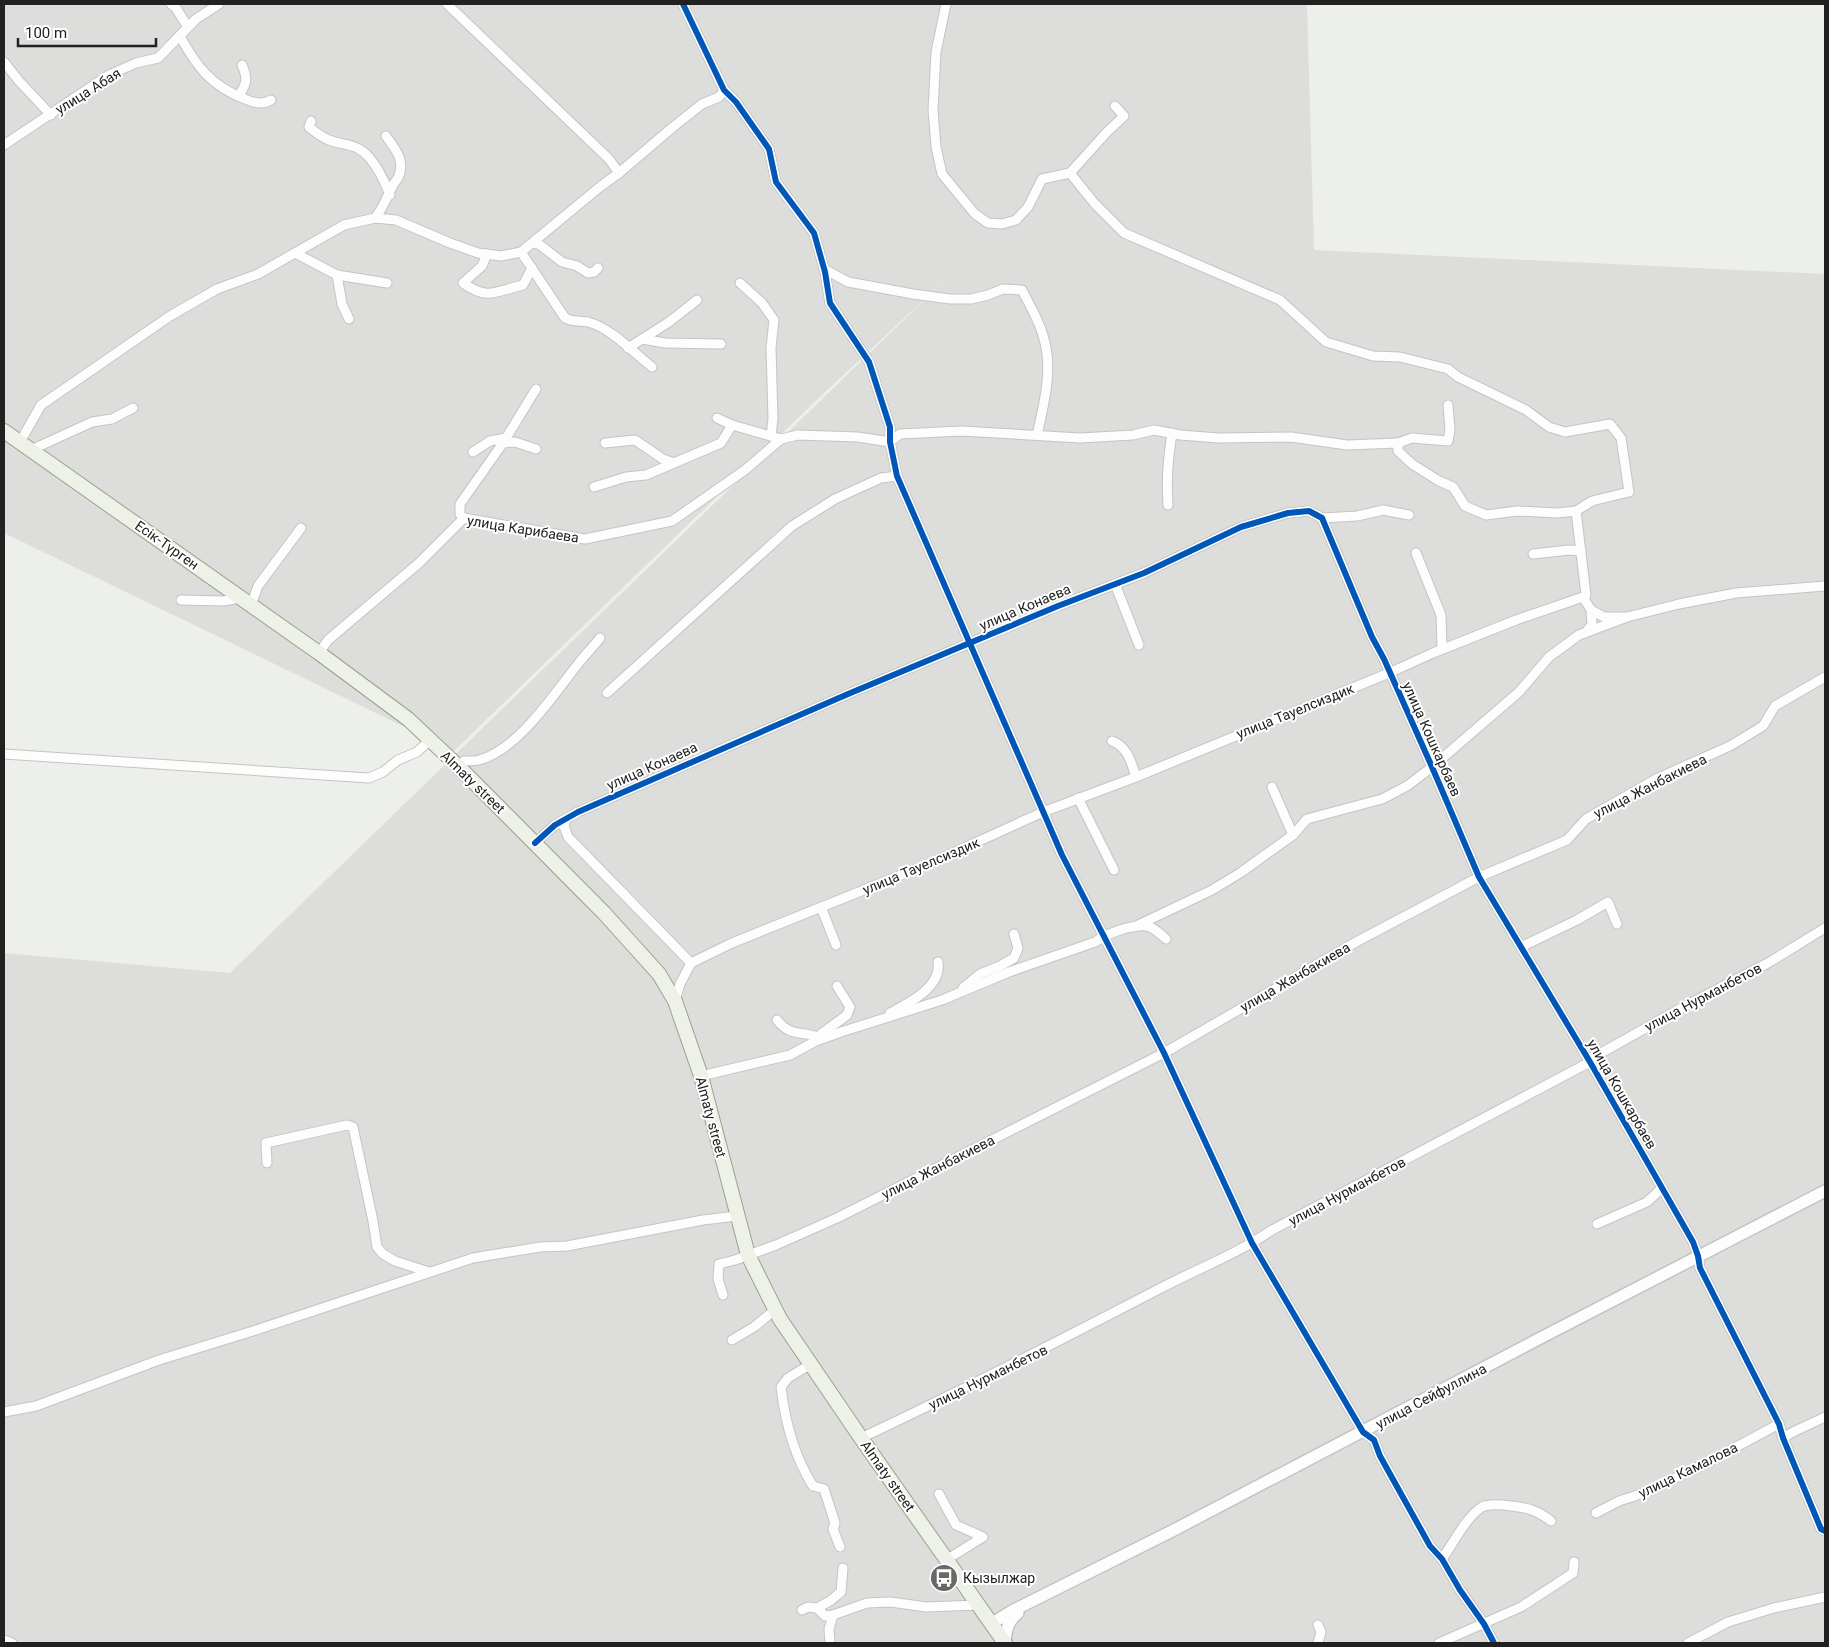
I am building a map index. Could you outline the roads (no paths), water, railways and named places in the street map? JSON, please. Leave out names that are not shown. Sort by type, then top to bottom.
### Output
[{"type":"main road","name":"Есік-Түрген","points":[[4,430],[324,656]]},
{"type":"main road","name":"Almaty street","points":[[324,656],[408,719],[458,766],[631,942],[659,974],[675,1001],[701,1076],[748,1255],[776,1309],[811,1364],[1005,1643]]},
{"type":"street","points":[[171,4],[176,8],[186,24],[192,24]]},
{"type":"street","name":"улица Абая","points":[[4,145],[109,75],[136,64],[158,58],[196,19],[219,4]]},
{"type":"street","points":[[447,4],[609,158],[619,173]]},
{"type":"street","points":[[683,4],[724,90],[736,102],[769,149],[776,182],[814,233],[824,269],[830,303],[869,362],[890,427],[890,442],[897,476],[1062,854],[1164,1053],[1252,1243],[1363,1432],[1374,1440],[1380,1456],[1430,1546],[1442,1559],[1494,1643]]},
{"type":"street","points":[[946,4],[936,52],[933,110],[936,147],[942,174],[975,214],[988,223],[1002,224],[1016,220],[1028,207],[1042,179],[1070,173],[1124,116],[1115,106]]},
{"type":"street","points":[[180,36],[192,57],[215,84],[256,103],[265,104],[271,100]]},
{"type":"street","points":[[4,62],[51,115]]},
{"type":"street","points":[[238,96],[245,88],[247,76],[242,65]]},
{"type":"street","points":[[26,446],[41,406],[64,388],[178,312],[217,289],[258,274],[344,225],[375,218],[396,220],[478,253],[501,256],[521,252],[673,127],[702,104],[718,97],[724,90]]},
{"type":"street","points":[[311,121],[309,127],[317,133],[330,140],[358,148],[365,153],[376,168],[390,195]]},
{"type":"street","points":[[375,218],[384,207],[390,195],[401,165],[400,156],[386,136]]},
{"type":"street","points":[[1070,173],[1095,204],[1124,233],[1208,267],[1280,300],[1326,342],[1373,356],[1400,357],[1448,369],[1458,377],[1526,410],[1549,427],[1565,432],[1610,424],[1621,438],[1629,492],[1592,501],[1576,511],[1557,513],[1517,511],[1486,514],[1466,506],[1453,487],[1439,481],[1412,464],[1398,451],[1398,443]]},
{"type":"street","points":[[533,243],[540,245],[562,262],[576,266],[588,273],[594,272],[598,268]]},
{"type":"street","points":[[521,252],[565,318],[574,322],[587,322],[618,338],[652,367]]},
{"type":"street","points":[[295,253],[336,275],[387,284]]},
{"type":"street","points":[[487,254],[482,266],[463,283],[473,290],[489,295],[523,285],[532,268]]},
{"type":"street","points":[[824,269],[848,282],[950,299],[971,299],[988,295],[1003,288],[1022,290],[1038,320],[1045,341],[1048,384],[1036,435]]},
{"type":"street","points":[[336,275],[342,304],[349,318]]},
{"type":"street","points":[[740,283],[762,303],[774,320],[772,348],[773,419],[771,436]]},
{"type":"street","points":[[628,348],[697,300]]},
{"type":"street","points":[[642,339],[665,343],[721,344]]},
{"type":"street","points":[[464,518],[460,514],[460,504],[536,389]]},
{"type":"street","points":[[717,418],[732,425],[781,439],[798,435],[858,437],[890,442],[900,434],[961,431],[1080,438],[1133,435],[1154,430],[1219,438],[1291,437],[1347,445],[1398,443],[1412,438],[1448,442],[1450,439],[1448,406]]},
{"type":"street","points":[[26,446],[92,422],[112,418],[133,408]]},
{"type":"street","points":[[594,487],[626,477],[646,475],[721,443],[732,425]]},
{"type":"street","points":[[1168,504],[1166,483],[1172,433]]},
{"type":"street","name":"улица Карибаева","points":[[324,656],[328,640],[420,563],[464,518],[585,539],[672,521],[745,470],[781,439]]},
{"type":"street","points":[[474,452],[490,441],[504,440],[536,449]]},
{"type":"street","points":[[605,443],[635,440],[663,459],[674,464]]},
{"type":"street","points":[[607,693],[792,526],[835,499],[881,478],[897,476]]},
{"type":"street","name":"улица Конаева","points":[[535,843],[566,819],[690,762],[1058,606],[1144,573],[1241,527],[1288,513],[1309,511],[1322,518],[1357,516],[1383,510],[1409,515]]},
{"type":"street","points":[[1576,511],[1586,595],[1583,598],[1592,610],[1604,617],[1626,617]]},
{"type":"street","points":[[1322,518],[1389,673]]},
{"type":"street","points":[[181,600],[246,601],[301,528]]},
{"type":"street","points":[[1533,554],[1581,550]]},
{"type":"street","points":[[1416,553],[1440,615],[1442,649]]},
{"type":"street","points":[[1115,584],[1139,645]]},
{"type":"street","points":[[701,1076],[790,1054],[821,1039],[877,1020],[902,1014],[957,994],[1009,972],[1095,942],[1104,936],[1134,927],[1212,890],[1240,873],[1293,834],[1307,819],[1382,799],[1408,786],[1519,692],[1549,656],[1579,635],[1626,617],[1679,604],[1736,593],[1825,586]]},
{"type":"street","name":"улица Тауелсиздик","points":[[691,963],[732,943],[931,863],[1043,812],[1136,777],[1389,673],[1442,649],[1516,620],[1583,598]]},
{"type":"street","points":[[1585,633],[1592,625],[1592,610]]},
{"type":"street","points":[[458,766],[464,761],[478,761],[511,742],[537,718],[600,638]]},
{"type":"street","name":"улица Кошкарбаев","points":[[1389,673],[1479,876],[1590,1062],[1693,1242],[1700,1268],[1779,1424],[1821,1529],[1825,1531]]},
{"type":"street","name":"улица Жанбакиева","points":[[723,1295],[718,1280],[719,1264],[776,1246],[837,1218],[1164,1053],[1356,942],[1479,876],[1566,840],[1586,819],[1658,778],[1730,746],[1763,726],[1775,706],[1825,677]]},
{"type":"street","points":[[4,754],[369,778],[383,772],[398,760],[417,752],[430,740]]},
{"type":"street","points":[[1112,741],[1121,744],[1128,754],[1136,777]]},
{"type":"street","points":[[1272,788],[1293,834]]},
{"type":"street","points":[[1078,798],[1114,870]]},
{"type":"street","points":[[566,819],[564,826],[568,837],[691,963],[680,984],[675,1001]]},
{"type":"street","points":[[1521,947],[1577,920],[1608,902],[1617,924]]},
{"type":"street","points":[[821,907],[836,945]]},
{"type":"street","points":[[1134,927],[1150,927],[1166,939]]},
{"type":"street","name":"улица Нурманбетов","points":[[861,1438],[965,1389],[1252,1243],[1272,1230],[1590,1062],[1601,1053],[1685,1006],[1768,963],[1825,928]]},
{"type":"street","points":[[957,994],[980,974],[1014,958],[1018,948],[1014,934]]},
{"type":"street","points":[[877,1020],[920,995],[935,981],[938,962]]},
{"type":"street","points":[[821,1039],[821,1034],[847,1015],[850,1007],[836,986]]},
{"type":"street","points":[[777,1020],[784,1029],[813,1035],[821,1039]]},
{"type":"street","points":[[267,1163],[266,1143],[347,1125],[353,1127],[370,1202],[377,1247],[382,1254],[395,1261],[429,1272]]},
{"type":"street","points":[[1597,1224],[1647,1202],[1662,1188]]},
{"type":"street","name":"улица Сейфуллина","points":[[991,1624],[1035,1599],[1172,1531],[1825,1191]]},
{"type":"street","points":[[4,1412],[36,1406],[159,1360],[473,1258],[540,1247],[567,1246],[703,1220],[738,1216]]},
{"type":"street","points":[[732,1340],[754,1327],[776,1309]]},
{"type":"street","points":[[811,1364],[788,1378],[781,1387],[784,1411],[803,1469],[813,1486],[824,1489],[835,1523],[833,1529],[840,1547]]},
{"type":"street","points":[[1784,1438],[1825,1417]]},
{"type":"street","name":"улица Камалова","points":[[1596,1513],[1619,1501],[1647,1492],[1779,1424]]},
{"type":"street","points":[[939,1494],[956,1525],[983,1536],[946,1560]]},
{"type":"street","points":[[1442,1559],[1466,1522],[1483,1506],[1498,1505],[1529,1509],[1538,1511],[1551,1521]]},
{"type":"street","points":[[1439,1643],[1520,1606],[1573,1573],[1574,1562]]},
{"type":"street","points":[[802,1610],[808,1607],[817,1608],[841,1592],[843,1568]]},
{"type":"street","points":[[1688,1643],[1728,1622],[1774,1608],[1825,1597]]},
{"type":"street","name":"улица Сейфуллина","points":[[1005,1643],[1010,1619],[1035,1599]]},
{"type":"street","points":[[817,1608],[825,1616],[867,1603],[891,1602],[926,1607],[977,1605]]},
{"type":"street","points":[[830,1643],[829,1628],[833,1615]]},
{"type":"street","points":[[1318,1625],[1321,1632],[1318,1643]]},
{"type":"street","points":[[4,1640],[12,1643]]},
{"type":"place","name":"Кызылжар","points":[[944,1578]]}]
